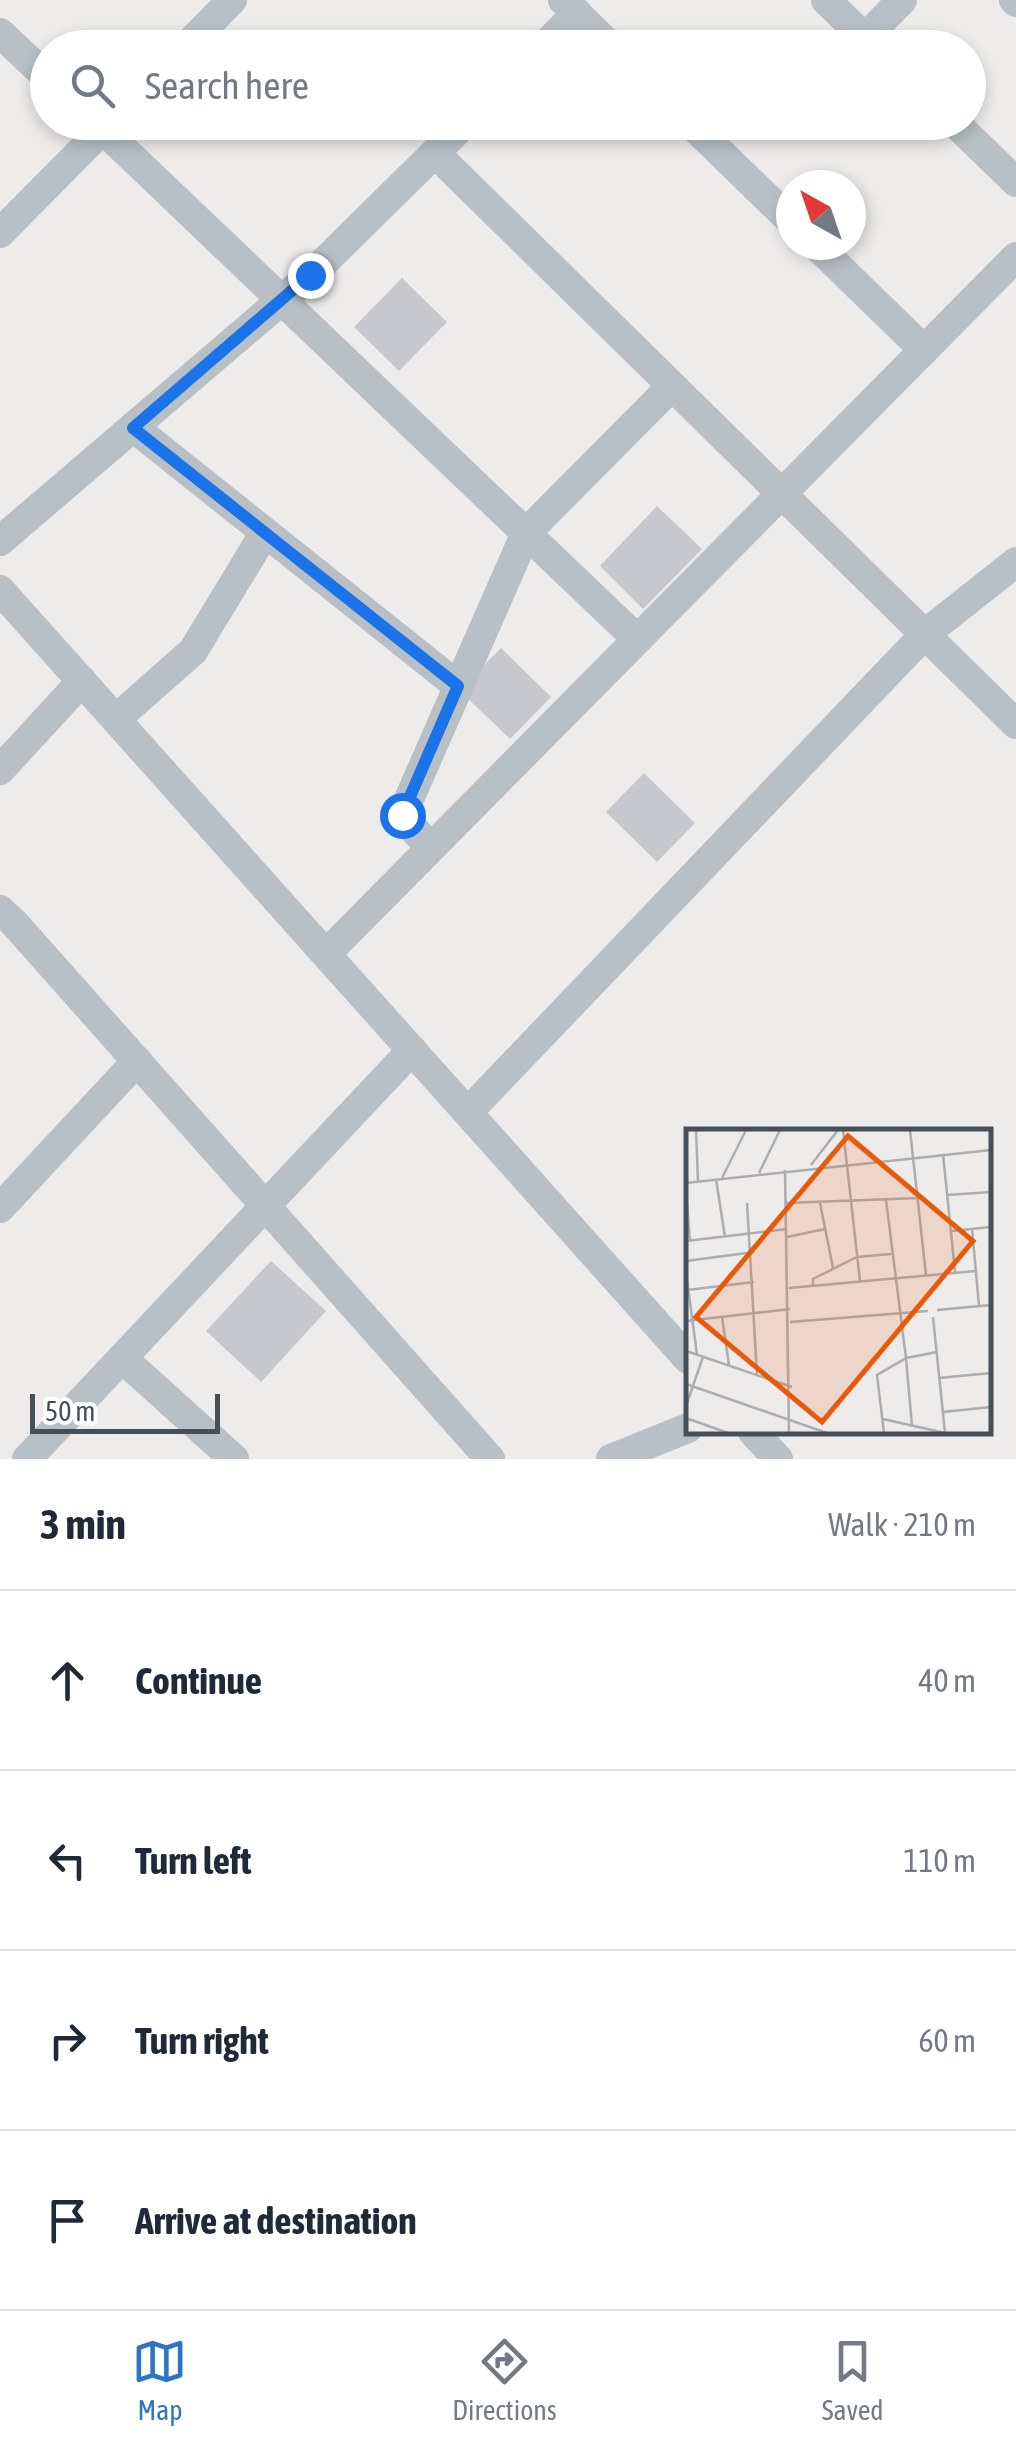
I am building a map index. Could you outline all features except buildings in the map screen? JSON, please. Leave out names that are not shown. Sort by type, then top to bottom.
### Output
[{"type":"street","points":[[202,30],[232,0]]},
{"type":"street","points":[[826,0],[857,30]]},
{"type":"street","points":[[880,30],[902,0]]},
{"type":"street","points":[[554,30],[570,7],[594,30]]},
{"type":"street","points":[[0,33],[30,61]]},
{"type":"street","points":[[0,234],[89,140]]},
{"type":"street","points":[[118,140],[281,301],[637,639]]},
{"type":"street","points":[[0,541],[281,301],[448,140]]},
{"type":"street","points":[[708,140],[776,206]]},
{"type":"street","points":[[973,140],[1016,182]]},
{"type":"street","points":[[435,153],[1016,724]]},
{"type":"street","points":[[326,954],[1016,257]]},
{"type":"street","points":[[831,260],[924,350]]},
{"type":"street","points":[[430,848],[402,815],[526,533],[672,386]]},
{"type":"street","points":[[133,428],[458,686]]},
{"type":"street","points":[[116,719],[193,650],[264,534]]},
{"type":"street","points":[[468,1112],[925,634],[1016,562]]},
{"type":"street","points":[[0,590],[686,1357]]},
{"type":"street","points":[[0,770],[82,681]]},
{"type":"street","points":[[5,925],[137,1061],[490,1459]]},
{"type":"street","points":[[27,1459],[412,1050]]},
{"type":"street","points":[[0,1208],[137,1061]]},
{"type":"street","points":[[122,1358],[234,1459]]},
{"type":"street","points":[[611,1459],[686,1429]]},
{"type":"street","points":[[755,1434],[778,1459]]},
{"type":"route","points":[[310,275],[133,428],[458,686],[402,815]]}]
